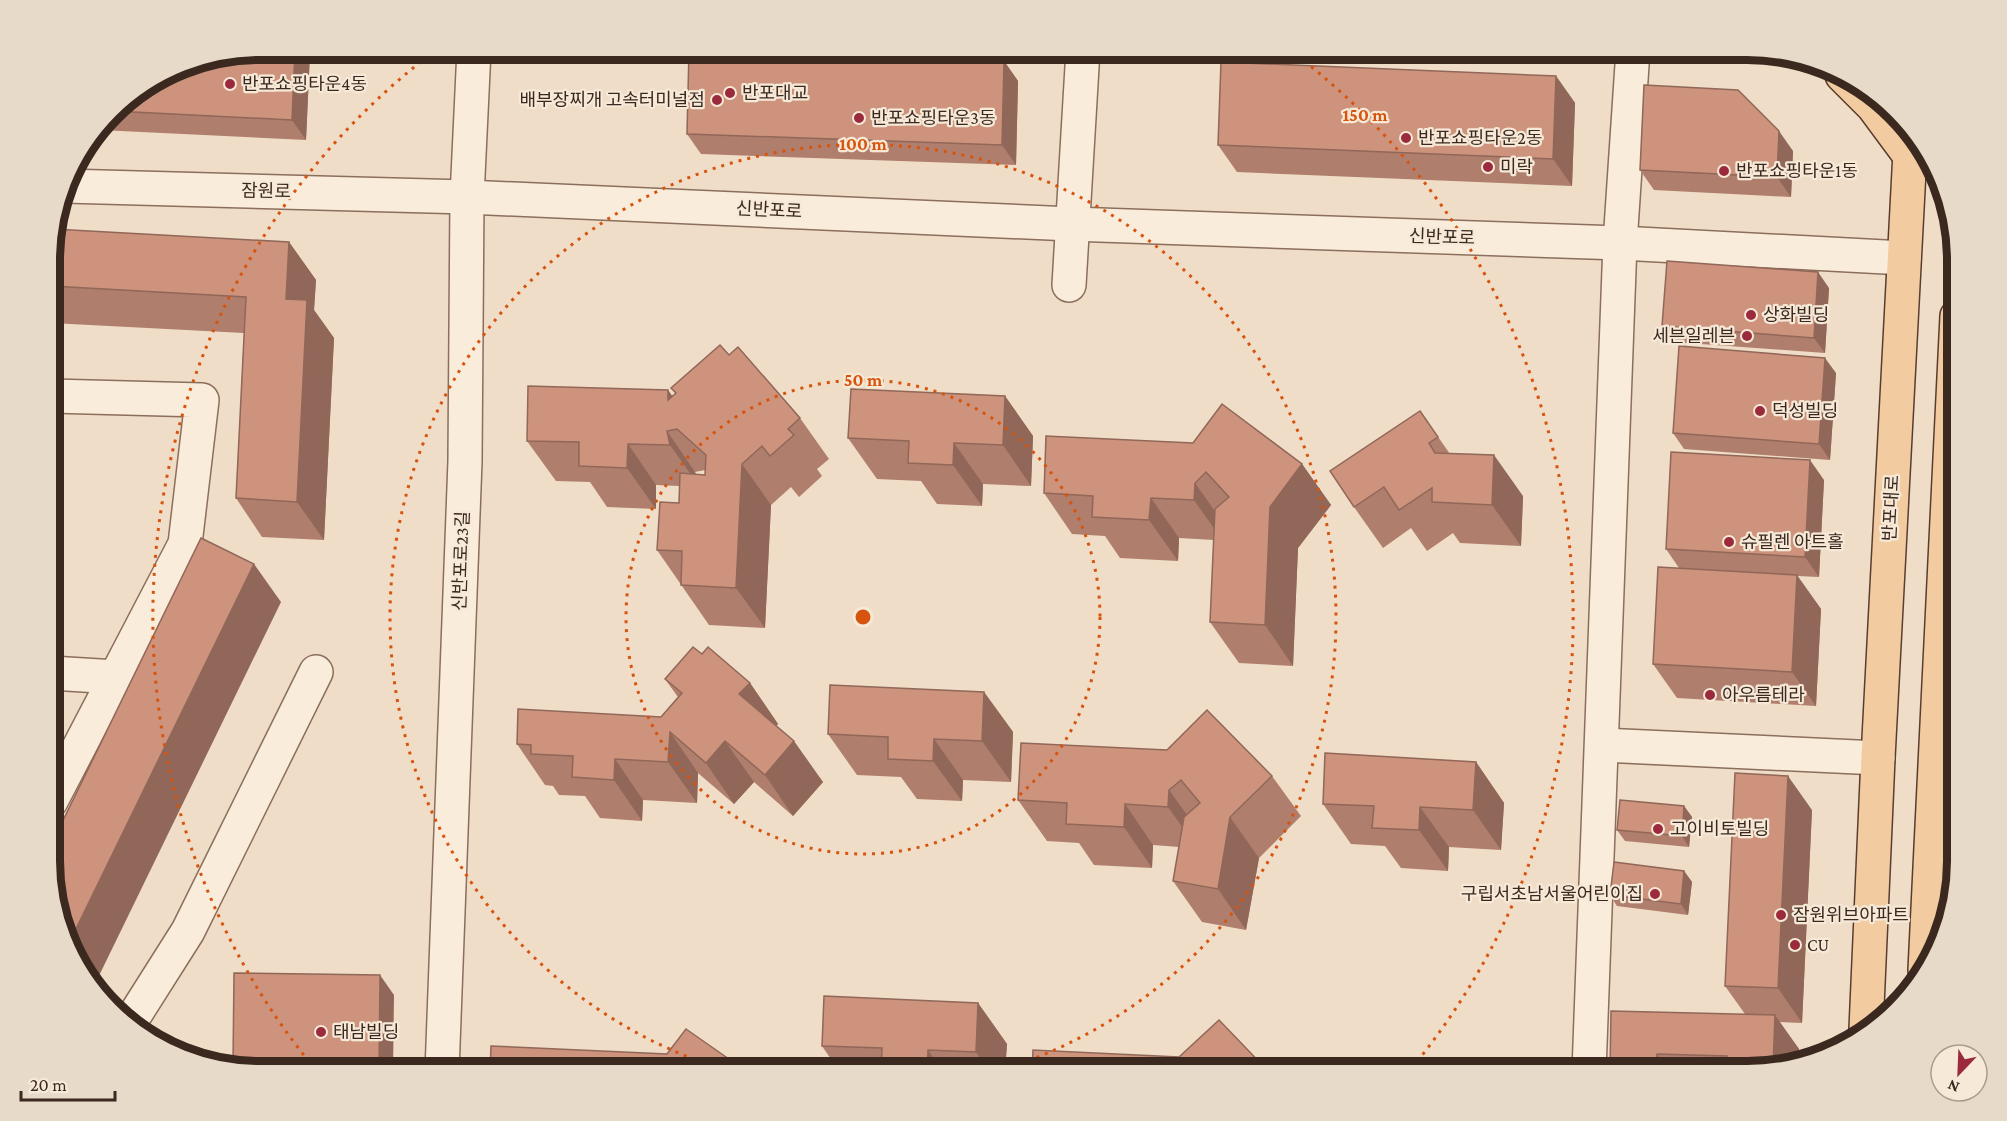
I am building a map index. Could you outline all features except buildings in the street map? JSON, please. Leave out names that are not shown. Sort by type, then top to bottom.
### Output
[{"type":"main road","points":[[1866,99],[1909,143]]},
{"type":"main road","name":"반포대로","points":[[1866,1022],[1910,144]]},
{"type":"main road","points":[[1926,949],[1947,530]]},
{"type":"street","name":"신반포로23길","points":[[442,1061],[465,461],[467,196],[474,60]]},
{"type":"street","points":[[1069,285],[1082,60]]},
{"type":"street","points":[[1589,1061],[1620,243],[1632,60]]},
{"type":"street","name":"잠원로","points":[[74,186],[467,196]]},
{"type":"street","name":"신반포로","points":[[467,196],[1071,224],[1620,243]]},
{"type":"street","points":[[1620,243],[1904,258]]},
{"type":"street","points":[[60,396],[202,400],[185,544],[60,784]]},
{"type":"street","points":[[134,1016],[188,931],[316,672]]},
{"type":"street","points":[[60,674],[116,677]]},
{"type":"street","points":[[1602,745],[1878,758]]},
{"type":"place","name":"반포쇼핑타운4동","points":[[230,84]]},
{"type":"place","name":"반포대교","points":[[730,93]]},
{"type":"place","name":"배부장찌개 고속터미널점","points":[[717,100]]},
{"type":"place","name":"반포쇼핑타운3동","points":[[859,118]]},
{"type":"place","name":"반포쇼핑타운2동","points":[[1406,138]]},
{"type":"place","name":"미락","points":[[1488,167]]},
{"type":"place","name":"반포쇼핑타운1동","points":[[1724,171]]},
{"type":"place","name":"상화빌딩","points":[[1751,315]]},
{"type":"place","name":"세븐일레븐","points":[[1747,336]]},
{"type":"place","name":"덕성빌딩","points":[[1760,411]]},
{"type":"place","name":"슈필렌 아트홀","points":[[1729,542]]},
{"type":"place","name":"아우름테라","points":[[1710,695]]},
{"type":"place","name":"고이비토빌딩","points":[[1658,829]]},
{"type":"place","name":"구립서초남서울어린이집","points":[[1655,894]]},
{"type":"place","name":"잠원위브아파트","points":[[1781,915]]},
{"type":"place","name":"CU","points":[[1795,945]]},
{"type":"place","name":"태남빌딩","points":[[321,1032]]}]
